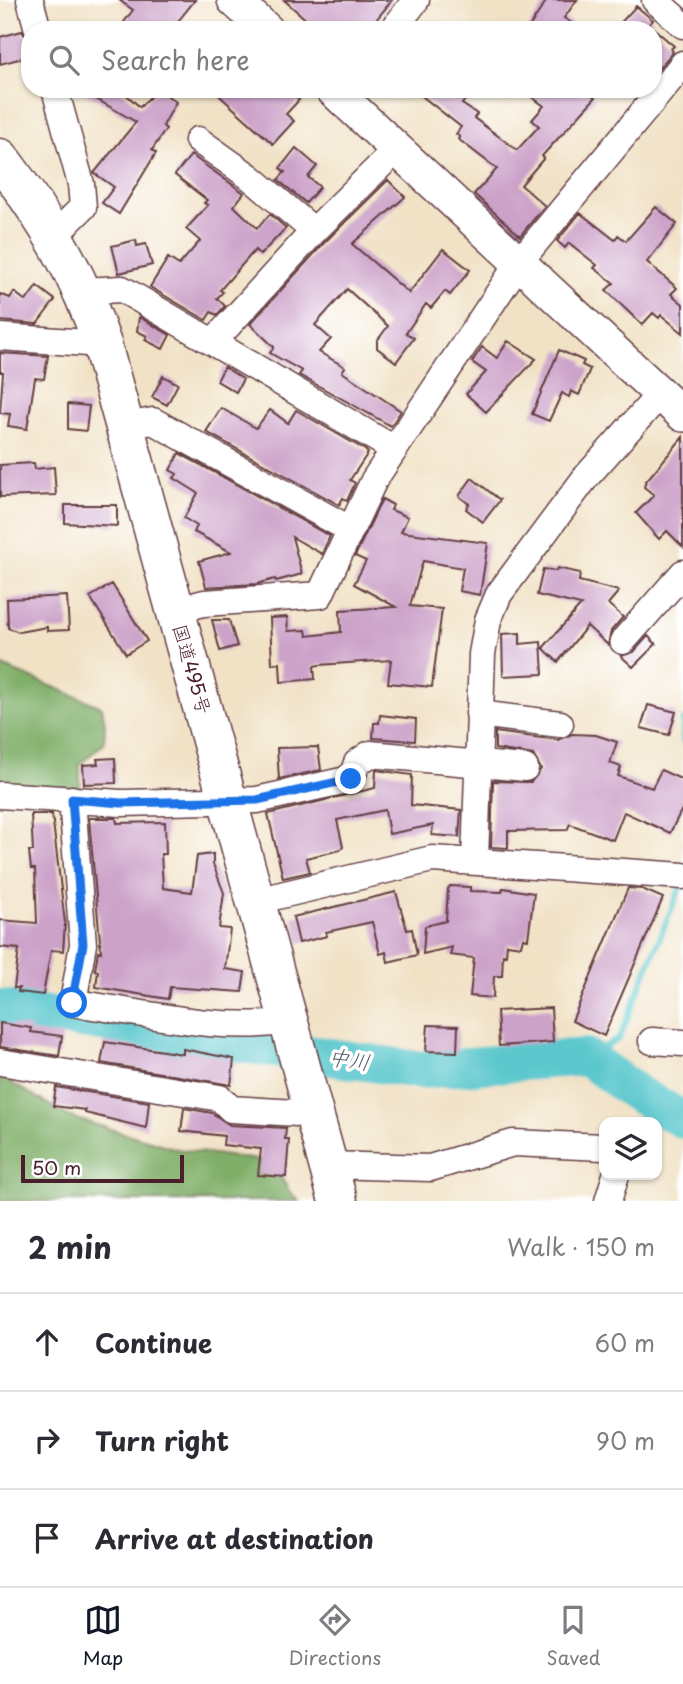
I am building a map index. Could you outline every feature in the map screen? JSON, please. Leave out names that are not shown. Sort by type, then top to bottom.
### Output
[{"type":"highway","name":"国道495号","points":[[0,158],[54,236],[82,291],[102,344],[333,1183]]},
{"type":"street","points":[[30,0],[36,21]]},
{"type":"street","points":[[234,0],[257,21]]},
{"type":"street","points":[[400,21],[416,0]]},
{"type":"street","points":[[655,0],[683,25]]},
{"type":"street","points":[[662,89],[683,64]]},
{"type":"street","points":[[54,236],[83,206],[81,184],[57,98]]},
{"type":"street","points":[[346,98],[397,149],[672,404],[586,477],[499,594],[488,620],[482,654],[475,862]]},
{"type":"street","points":[[176,610],[204,603],[320,595],[374,480],[520,261],[655,98]]},
{"type":"street","points":[[198,139],[250,177],[314,231]]},
{"type":"street","points":[[214,341],[314,231],[397,149]]},
{"type":"street","points":[[82,291],[122,289],[394,449]]},
{"type":"street","points":[[0,337],[102,344]]},
{"type":"street","points":[[126,426],[153,421],[351,530]]},
{"type":"street","points":[[623,641],[683,573]]},
{"type":"street","points":[[479,714],[560,724]]},
{"type":"street","points":[[0,794],[121,803],[257,800],[351,779],[356,763],[370,754],[526,768]]},
{"type":"street","points":[[72,799],[83,944],[72,1003],[232,1025],[261,1026],[296,1046]]},
{"type":"street","points":[[257,901],[432,859],[683,876]]},
{"type":"street","points":[[652,1041],[683,1042]]},
{"type":"street","points":[[0,1062],[220,1098],[231,1109],[314,1114]]},
{"type":"street","points":[[333,1183],[430,1168],[513,1143],[599,1147]]},
{"type":"street","points":[[608,1201],[614,1180]]},
{"type":"green space","points":[[0,665],[102,707],[104,743],[80,764],[80,791],[0,785]]},
{"type":"green space","points":[[0,1076],[70,1117],[177,1149],[272,1162],[289,1191],[299,1201],[0,1201]]},
{"type":"building","points":[[119,0],[195,0],[178,21],[125,21],[133,10]]},
{"type":"building","points":[[284,0],[392,0],[375,21],[308,21]]},
{"type":"building","points":[[547,0],[577,0],[564,18],[568,21],[533,21]]},
{"type":"building","points":[[636,6],[653,20],[652,21],[622,21]]},
{"type":"building","points":[[21,31],[21,58],[0,64],[0,37]]},
{"type":"building","points":[[662,36],[674,46],[671,49],[673,52],[662,65]]},
{"type":"building","points":[[95,98],[130,98],[140,107],[149,98],[170,98],[176,102],[163,126],[166,129],[152,150],[156,153],[119,214],[102,203],[114,187],[94,173],[136,122]]},
{"type":"building","points":[[222,98],[299,100],[286,114],[294,121],[273,144]]},
{"type":"building","points":[[424,98],[466,98],[462,104],[477,114],[474,118],[517,150],[539,126],[532,120],[544,106],[533,98],[595,98],[542,156],[544,158],[521,185],[545,206],[520,236],[474,194],[497,169],[458,139],[460,137],[456,134],[461,127]]},
{"type":"building","points":[[296,148],[317,166],[308,177],[320,187],[306,203],[278,180],[285,172],[280,168]]},
{"type":"building","points":[[191,155],[244,193],[234,206],[257,228],[270,214],[286,228],[260,255],[255,250],[220,290],[223,292],[217,298],[225,306],[217,315],[211,312],[206,320],[150,287],[168,258],[179,265],[200,241],[186,229],[208,205],[204,203],[207,200],[175,175]]},
{"type":"building","points":[[388,180],[405,197],[352,244],[409,293],[443,249],[470,270],[450,295],[445,291],[431,308],[426,304],[406,333],[414,338],[396,362],[377,348],[377,341],[388,326],[347,289],[315,325],[331,339],[319,352],[345,367],[342,372],[401,411],[391,426],[299,375],[302,371],[270,353],[274,347],[250,324],[325,242]]},
{"type":"building","points":[[656,207],[677,224],[647,262],[677,288],[671,294],[683,304],[683,333],[661,315],[659,318],[653,313],[642,325],[606,290],[614,283],[594,268],[597,265],[569,243],[565,248],[557,241],[580,213],[615,240],[618,235],[626,241]]},
{"type":"building","points":[[136,240],[137,246],[146,244],[152,265],[119,273],[112,246]]},
{"type":"building","points":[[37,286],[55,300],[37,324],[0,321],[0,294],[10,298],[14,292],[26,301]]},
{"type":"building","points":[[139,317],[170,335],[163,349],[145,340],[147,336],[137,331]]},
{"type":"building","points":[[508,341],[536,359],[486,412],[466,394],[486,372],[472,362],[482,347],[497,358]]},
{"type":"building","points":[[559,350],[584,361],[582,365],[590,369],[579,395],[571,391],[569,397],[562,393],[549,421],[532,414]]},
{"type":"building","points":[[0,353],[48,356],[44,379],[35,378],[27,429],[8,426],[10,414],[0,413],[3,372],[0,372]]},
{"type":"building","points":[[224,367],[243,379],[236,392],[217,381]]},
{"type":"building","points":[[163,376],[178,384],[167,405],[152,397]]},
{"type":"building","points":[[68,404],[89,406],[86,431],[68,429]]},
{"type":"building","points":[[221,408],[256,428],[270,410],[288,423],[296,410],[365,450],[368,453],[350,480],[355,483],[347,501],[343,498],[339,505],[206,432]]},
{"type":"building","points":[[683,437],[683,547],[667,531],[659,539],[636,513],[654,495],[644,487],[646,481]]},
{"type":"building","points":[[179,453],[330,536],[322,554],[292,537],[302,574],[257,584],[206,587],[199,561],[231,552],[194,532],[197,526],[184,518],[198,493],[174,478],[177,474],[170,470]]},
{"type":"building","points":[[34,463],[35,469],[54,467],[56,495],[0,497],[0,465]]},
{"type":"building","points":[[472,478],[500,500],[483,522],[466,509],[469,504],[459,496]]},
{"type":"building","points":[[382,499],[393,505],[391,510],[408,517],[401,532],[488,543],[480,595],[459,591],[463,568],[423,561],[410,606],[442,609],[432,687],[388,683],[391,660],[314,666],[315,679],[281,682],[280,663],[272,664],[270,618],[287,617],[288,631],[306,630],[307,636],[341,632],[340,610],[396,607],[354,584],[366,561],[355,556]]},
{"type":"building","points":[[65,505],[117,505],[117,526],[65,523]]},
{"type":"building","points":[[557,568],[580,573],[579,581],[619,591],[608,604],[623,617],[611,631],[608,645],[587,626],[558,662],[543,648],[581,605],[537,595],[543,569],[556,571]]},
{"type":"building","points":[[112,584],[147,641],[126,654],[90,597]]},
{"type":"building","points":[[67,596],[69,630],[47,631],[47,627],[19,632],[8,628],[7,599]]},
{"type":"building","points":[[212,620],[229,620],[237,646],[220,651]]},
{"type":"building","points":[[520,633],[520,644],[541,642],[543,674],[503,676],[502,634]]},
{"type":"building","points":[[648,636],[656,644],[633,667],[621,656],[634,652]]},
{"type":"building","points":[[648,705],[676,712],[669,735],[641,728]]},
{"type":"building","points":[[380,715],[416,719],[415,741],[373,738],[374,723],[379,723]]},
{"type":"building","points":[[495,732],[558,740],[572,734],[596,735],[617,742],[610,763],[621,767],[618,776],[652,788],[661,770],[683,780],[683,807],[670,833],[624,812],[613,840],[570,824],[567,830],[508,831],[508,848],[491,847],[493,781],[531,782],[541,769],[533,755],[495,749]]},
{"type":"building","points":[[318,747],[321,770],[279,779],[277,748]]},
{"type":"building","points":[[115,758],[116,783],[84,784],[83,765],[98,764],[97,759]]},
{"type":"building","points":[[376,770],[412,775],[411,805],[461,810],[459,837],[432,835],[433,825],[389,834],[385,810],[337,820],[343,847],[306,858],[310,872],[283,878],[268,814],[375,788]]},
{"type":"building","points":[[31,814],[52,814],[65,923],[63,951],[51,950],[43,995],[18,992],[19,988],[14,988],[19,949],[0,947],[0,920],[37,923],[35,869],[31,869],[29,851],[33,851]]},
{"type":"building","points":[[89,818],[116,818],[117,823],[165,822],[166,854],[161,854],[163,888],[192,892],[197,856],[213,854],[213,864],[224,893],[219,928],[230,929],[225,969],[245,972],[242,992],[170,987],[168,999],[96,987],[98,971],[95,970],[98,951],[101,952]]},
{"type":"building","points":[[450,886],[470,887],[470,891],[502,892],[503,888],[534,893],[528,939],[523,938],[521,946],[507,944],[506,955],[503,954],[502,976],[494,976],[493,998],[470,996],[474,958],[450,955],[452,947],[423,954],[425,926],[446,921]]},
{"type":"building","points":[[628,888],[642,889],[663,898],[604,1036],[572,1021]]},
{"type":"building","points":[[396,892],[407,930],[412,929],[417,955],[388,962],[386,952],[380,954],[372,922],[326,932],[327,936],[299,943],[293,917]]},
{"type":"building","points":[[551,1008],[553,1042],[499,1046],[497,1011]]},
{"type":"building","points":[[0,1023],[31,1028],[31,1032],[62,1036],[59,1056],[0,1047]]},
{"type":"building","points":[[428,1025],[458,1026],[457,1052],[426,1051]]},
{"type":"building","points":[[105,1042],[183,1054],[183,1049],[234,1059],[231,1085],[101,1063]]},
{"type":"building","points":[[56,1087],[149,1102],[146,1128],[85,1113],[85,1110],[53,1106]]},
{"type":"building","points":[[184,1108],[212,1113],[230,1125],[286,1128],[285,1139],[289,1139],[286,1177],[258,1175],[261,1149],[223,1145],[224,1136],[181,1131]]},
{"type":"waterway","points":[[683,720],[683,741]]},
{"type":"waterway","points":[[586,1057],[619,1039],[682,883]]},
{"type":"waterway","name":"中川","points":[[0,1008],[418,1070],[586,1057],[636,1093],[683,1120]]},
{"type":"route","points":[[72,1003],[83,944],[72,799],[121,803],[257,800],[351,779]]}]
